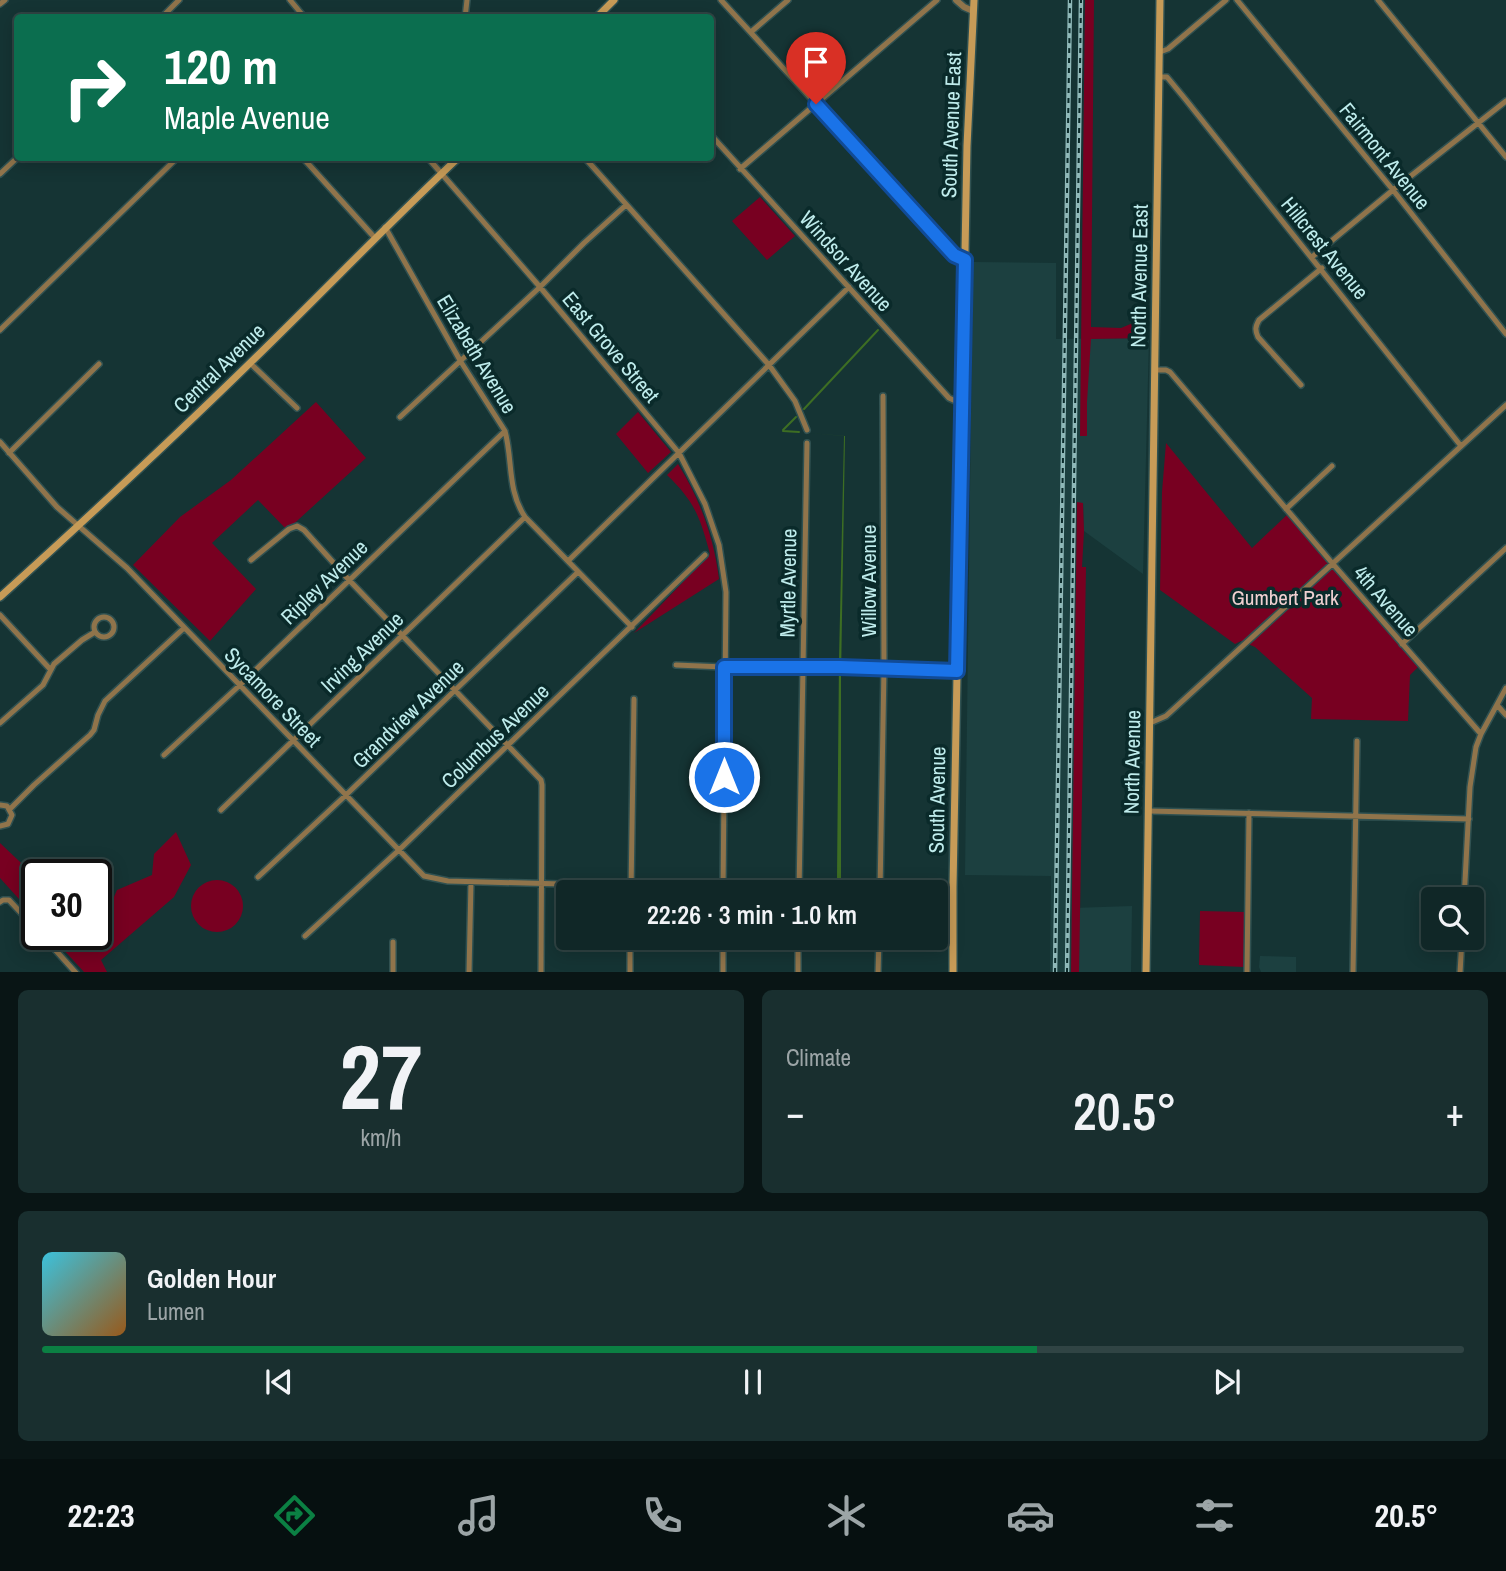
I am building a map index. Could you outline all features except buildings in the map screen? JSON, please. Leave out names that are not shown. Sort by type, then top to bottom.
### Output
[{"type":"main road","points":[[600,14],[614,0]]},
{"type":"main road","name":"South Avenue East","points":[[957,671],[967,135],[974,0]]},
{"type":"main road","name":"North Avenue East","points":[[1152,552],[1160,0]]},
{"type":"main road","name":"Central Avenue","points":[[0,597],[79,526],[250,363],[454,161]]},
{"type":"main road","name":"North Avenue","points":[[1146,972],[1152,552]]},
{"type":"main road","name":"South Avenue","points":[[953,972],[957,671]]},
{"type":"street","points":[[0,4],[5,0]]},
{"type":"street","points":[[165,14],[179,0]]},
{"type":"street","points":[[290,0],[302,14]]},
{"type":"street","points":[[721,0],[954,255],[965,260]]},
{"type":"street","points":[[751,32],[788,0]]},
{"type":"street","points":[[740,169],[937,0]]},
{"type":"street","points":[[956,0],[973,11]]},
{"type":"street","points":[[1160,52],[1168,49],[1226,0]]},
{"type":"street","name":"Fairmont Avenue","points":[[1237,0],[1393,190],[1506,334]]},
{"type":"street","points":[[1378,0],[1506,157]]},
{"type":"street","name":"Hillcrest Avenue","points":[[1160,76],[1167,77],[1322,268],[1461,446]]},
{"type":"street","points":[[1312,257],[1506,101]]},
{"type":"street","name":"Windsor Avenue","points":[[714,139],[949,398],[962,404]]},
{"type":"street","points":[[0,174],[14,161]]},
{"type":"street","points":[[0,330],[174,161]]},
{"type":"street","points":[[306,161],[374,238]]},
{"type":"street","name":"East Grove Street","points":[[431,161],[679,453],[705,504],[719,545],[726,592],[723,880]]},
{"type":"street","points":[[588,161],[769,365],[795,401],[807,430]]},
{"type":"street","points":[[400,418],[626,205]]},
{"type":"street","name":"Elizabeth Avenue","points":[[385,228],[461,362],[505,431],[514,498],[525,517],[632,627]]},
{"type":"street","points":[[1301,385],[1258,337],[1255,326],[1322,268]]},
{"type":"street","points":[[568,561],[849,287]]},
{"type":"street","points":[[250,363],[297,408]]},
{"type":"street","points":[[9,453],[99,364]]},
{"type":"street","name":"4th Avenue","points":[[1155,370],[1170,372],[1480,734]]},
{"type":"street","name":"Willow Avenue","points":[[880,880],[884,668],[883,396]]},
{"type":"street","points":[[1150,723],[1167,716],[1506,405]]},
{"type":"street","name":"Ripley Avenue","points":[[164,755],[505,431]]},
{"type":"street","name":"Sycamore Street","points":[[0,442],[57,507],[127,568],[424,876],[448,881],[556,884]]},
{"type":"street","name":"Myrtle Avenue","points":[[799,880],[807,443]]},
{"type":"street","points":[[1286,509],[1332,466]]},
{"type":"street","name":"Irving Avenue","points":[[221,810],[525,517]]},
{"type":"street","points":[[251,560],[289,529],[297,526],[304,530],[541,780],[541,972]]},
{"type":"street","points":[[1402,643],[1506,548]]},
{"type":"street","name":"Columbus Avenue","points":[[305,936],[399,850],[705,555]]},
{"type":"street","name":"Grandview Avenue","points":[[258,877],[578,572]]},
{"type":"street","points":[[0,615],[50,669]]},
{"type":"street","points":[[10,809],[90,735],[105,702],[184,628]]},
{"type":"street","points":[[0,723],[43,685],[50,669],[64,655],[95,632]]},
{"type":"street","points":[[676,665],[957,671]]},
{"type":"street","points":[[1465,887],[1476,747],[1480,734],[1506,688]]},
{"type":"street","points":[[631,880],[634,699]]},
{"type":"street","points":[[1497,705],[1506,715]]},
{"type":"street","points":[[1353,972],[1357,741]]},
{"type":"street","points":[[0,805],[7,806],[12,815],[5,826],[0,826]]},
{"type":"street","points":[[1149,811],[1469,819]]},
{"type":"street","points":[[1247,972],[1249,813]]},
{"type":"street","points":[[469,972],[471,882]]},
{"type":"street","name":"Sycamore Street","points":[[948,887],[953,887]]},
{"type":"street","points":[[3,901],[9,900],[21,913]]},
{"type":"street","points":[[393,942],[393,972]]},
{"type":"street","points":[[56,950],[76,972]]},
{"type":"street","points":[[630,950],[630,972]]},
{"type":"street","points":[[723,950],[723,972]]},
{"type":"street","points":[[798,950],[798,972]]},
{"type":"street","points":[[878,972],[879,950]]},
{"type":"street","points":[[1460,972],[1461,950]]},
{"type":"shaded area","points":[[973,262],[1056,263],[1056,339],[1149,338],[1143,574],[1084,531],[1083,503],[1073,908],[1132,906],[1131,972],[1050,972],[1051,876],[965,875]]},
{"type":"shaded area","points":[[810,433],[845,436],[841,878],[837,878],[844,436]]},
{"type":"shaded area","points":[[1260,956],[1296,957],[1296,972],[1261,972]]},
{"type":"green space","points":[[1085,0],[1094,0],[1091,327],[1121,328],[1133,323],[1147,323],[1147,338],[1091,339],[1087,436],[1080,436]]},
{"type":"green space","points":[[760,197],[795,236],[767,260],[732,221]]},
{"type":"green space","points":[[316,402],[366,458],[287,530],[258,500],[212,543],[256,589],[210,641],[133,565],[180,517],[231,480]]},
{"type":"green space","points":[[638,412],[671,452],[648,473],[616,434]]},
{"type":"green space","name":"Gumbert Park","points":[[1166,443],[1252,548],[1289,513],[1422,663],[1410,675],[1408,721],[1311,719],[1312,698],[1255,647],[1241,641],[1235,644],[1160,590]]},
{"type":"green space","points":[[678,464],[705,519],[719,579],[634,633],[710,554],[695,511],[667,475]]},
{"type":"green space","points":[[1077,502],[1083,503],[1082,567],[1086,567],[1079,972],[1071,972]]},
{"type":"green space","points":[[176,832],[191,865],[174,897],[101,960],[107,972],[84,972],[64,950],[112,950],[112,901],[117,890],[152,875],[154,854]]},
{"type":"green space","points":[[0,843],[21,863],[21,901],[0,878]]},
{"type":"green space","points":[[217,880],[227,882],[235,888],[241,896],[241,916],[235,924],[227,930],[217,932],[207,930],[199,924],[193,916],[191,906],[193,896],[199,888],[207,882]]},
{"type":"green space","points":[[1200,911],[1245,912],[1244,967],[1199,965]]},
{"type":"waterway","points":[[804,409],[878,330]]},
{"type":"waterway","points":[[783,430],[796,417]]},
{"type":"waterway","points":[[783,431],[799,432]]},
{"type":"railway","points":[[1055,972],[1070,0]]},
{"type":"railway","points":[[1067,972],[1081,0]]},
{"type":"route","points":[[724,777],[724,667],[957,671],[965,260],[954,255],[816,104]]}]
